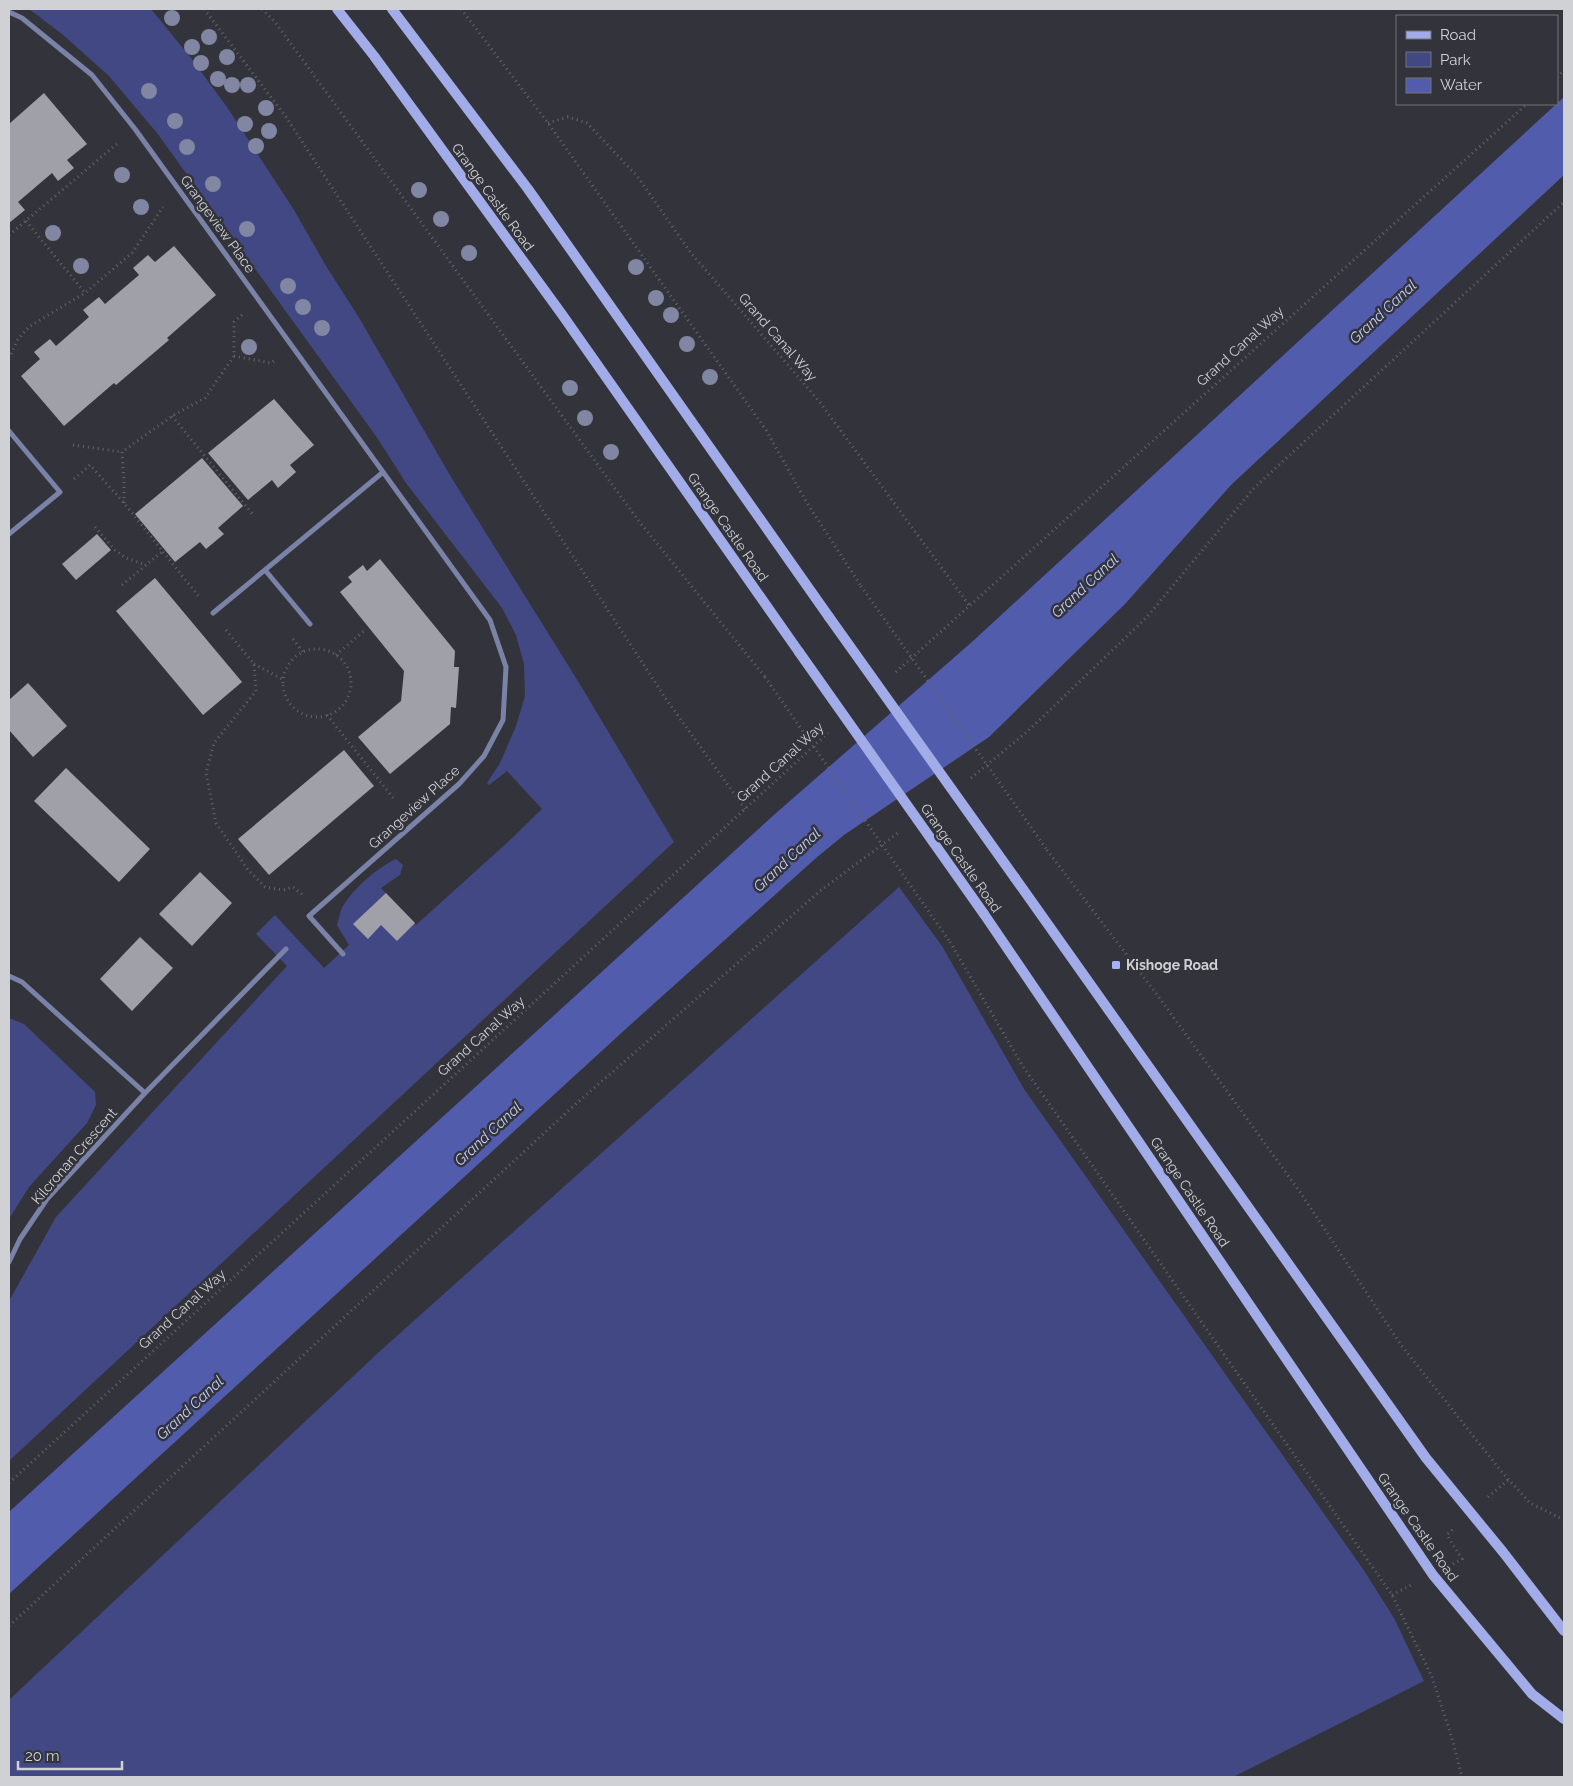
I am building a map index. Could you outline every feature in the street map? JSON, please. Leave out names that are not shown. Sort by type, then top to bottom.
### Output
[{"type":"main road","name":"Grange Castle Road","points":[[337,9],[374,56],[555,306],[984,914],[1433,1575],[1532,1694],[1564,1719]]},
{"type":"main road","points":[[392,9],[528,189],[829,618],[1388,1406],[1426,1458],[1564,1631]]},
{"type":"street","name":"Grangeview Place","points":[[9,12],[22,18],[92,75],[163,166],[382,473],[490,620],[506,667],[503,720],[484,756],[459,784],[319,908]]},
{"type":"street","points":[[9,431],[60,492],[9,534]]},
{"type":"street","points":[[213,614],[382,473]]},
{"type":"street","points":[[265,570],[310,624]]},
{"type":"street","points":[[319,908],[309,916],[343,954]]},
{"type":"street","name":"Kilcronan Crescent","points":[[9,1262],[20,1239],[47,1199],[145,1093],[286,949]]},
{"type":"street","points":[[9,976],[22,982],[145,1093]]},
{"type":"path","points":[[204,9],[286,117],[661,691],[745,809]]},
{"type":"path","points":[[262,9],[275,22],[638,520],[765,677],[950,942],[1022,1064],[1392,1594],[1432,1677],[1452,1738],[1462,1777]]},
{"type":"path","points":[[461,9],[548,123],[766,430],[807,503],[861,586],[1047,850],[1161,1000],[1300,1192],[1401,1345],[1508,1480],[1530,1503],[1564,1520]]},
{"type":"path","name":"Grand Canal Way","points":[[889,678],[1526,105]]},
{"type":"path","name":"Grand Canal Way","points":[[548,123],[568,117],[587,123],[637,176],[691,253],[819,401],[968,605]]},
{"type":"path","points":[[9,235],[118,143]]},
{"type":"path","points":[[964,783],[1028,731],[1147,617],[1254,488],[1564,202]]},
{"type":"path","points":[[11,354],[18,339],[30,326],[85,293],[132,253],[163,207]]},
{"type":"path","points":[[26,221],[85,293]]},
{"type":"path","points":[[73,445],[122,452],[172,416],[205,398],[234,356],[234,322],[243,314]]},
{"type":"path","points":[[234,356],[271,363],[275,360]]},
{"type":"path","points":[[172,416],[254,516]]},
{"type":"path","points":[[122,452],[124,503]]},
{"type":"path","points":[[60,492],[90,465],[124,503],[254,664],[284,680]]},
{"type":"path","points":[[95,527],[115,550],[126,558],[146,565]]},
{"type":"path","points":[[122,585],[162,551]]},
{"type":"path","points":[[336,654],[365,630]]},
{"type":"path","points":[[293,639],[303,652]]},
{"type":"path","points":[[318,648],[336,654],[346,665],[351,675],[351,687],[348,698],[341,707],[327,715],[311,716],[300,712],[286,696],[284,674],[289,664],[303,652],[318,648]]},
{"type":"path","points":[[254,664],[256,691],[214,743],[206,773],[216,823],[248,870],[265,887],[283,890],[293,887],[319,908]]},
{"type":"path","points":[[327,715],[394,799]]},
{"type":"path","name":"Grand Canal Way","points":[[9,1483],[832,730]]},
{"type":"path","points":[[9,1626],[578,1102],[820,891],[900,831]]},
{"type":"path","points":[[1392,1594],[1462,1559],[1447,1535],[1508,1480]]},
{"type":"green space","points":[[29,9],[151,9],[191,58],[227,107],[294,210],[451,477],[581,686],[674,842],[9,1461],[9,1301],[56,1217],[287,966],[256,934],[275,915],[324,968],[349,945],[337,925],[343,906],[367,879],[381,868],[396,859],[403,865],[400,875],[381,888],[416,925],[542,809],[507,771],[489,785],[487,783],[500,763],[516,726],[525,696],[524,664],[516,635],[502,608],[406,483],[378,439],[157,133],[109,76],[62,34]]},
{"type":"green space","points":[[899,887],[942,946],[1024,1089],[1363,1569],[1394,1618],[1424,1681],[1233,1777],[9,1777],[9,1700],[379,1352]]},
{"type":"green space","points":[[9,1018],[24,1024],[95,1092],[96,1105],[87,1123],[29,1187],[9,1219]]},
{"type":"water","name":"Grand Canal","points":[[1564,97],[1564,175],[1231,485],[1125,604],[989,737],[844,835],[816,858],[629,1026],[9,1594],[9,1512],[775,814],[973,641],[1555,105],[1558,105]]},
{"type":"building","points":[[44,93],[87,144],[67,160],[74,168],[58,181],[52,173],[18,202],[25,210],[9,223],[9,124]]},
{"type":"building","points":[[174,246],[216,295],[167,338],[169,340],[116,385],[114,383],[64,426],[21,376],[40,359],[34,352],[50,339],[56,346],[89,317],[83,310],[99,297],[105,304],[139,275],[133,268],[148,255],[155,262]]},
{"type":"building","points":[[274,399],[314,445],[290,465],[296,472],[278,488],[272,480],[248,500],[208,453]]},
{"type":"building","points":[[202,458],[243,506],[218,528],[224,534],[206,549],[200,542],[175,562],[135,514]]},
{"type":"building","points":[[97,534],[111,550],[76,580],[62,564]]},
{"type":"building","points":[[380,559],[455,651],[454,667],[459,667],[456,708],[451,707],[450,724],[390,774],[358,737],[401,701],[404,671],[340,592],[352,582],[348,577],[363,565],[367,571]]},
{"type":"building","points":[[155,578],[242,682],[203,715],[116,611]]},
{"type":"building","points":[[28,683],[67,726],[33,757],[9,730],[9,700]]},
{"type":"building","points":[[344,750],[374,786],[269,875],[238,839]]},
{"type":"building","points":[[66,768],[150,849],[119,882],[34,801]]},
{"type":"building","points":[[200,872],[232,903],[192,946],[159,914]]},
{"type":"building","points":[[386,893],[415,923],[397,941],[381,925],[368,939],[353,924]]},
{"type":"building","points":[[140,937],[173,968],[132,1011],[100,979]]},
{"type":"place","name":"Kishoge Road","points":[[1116,965]]}]
